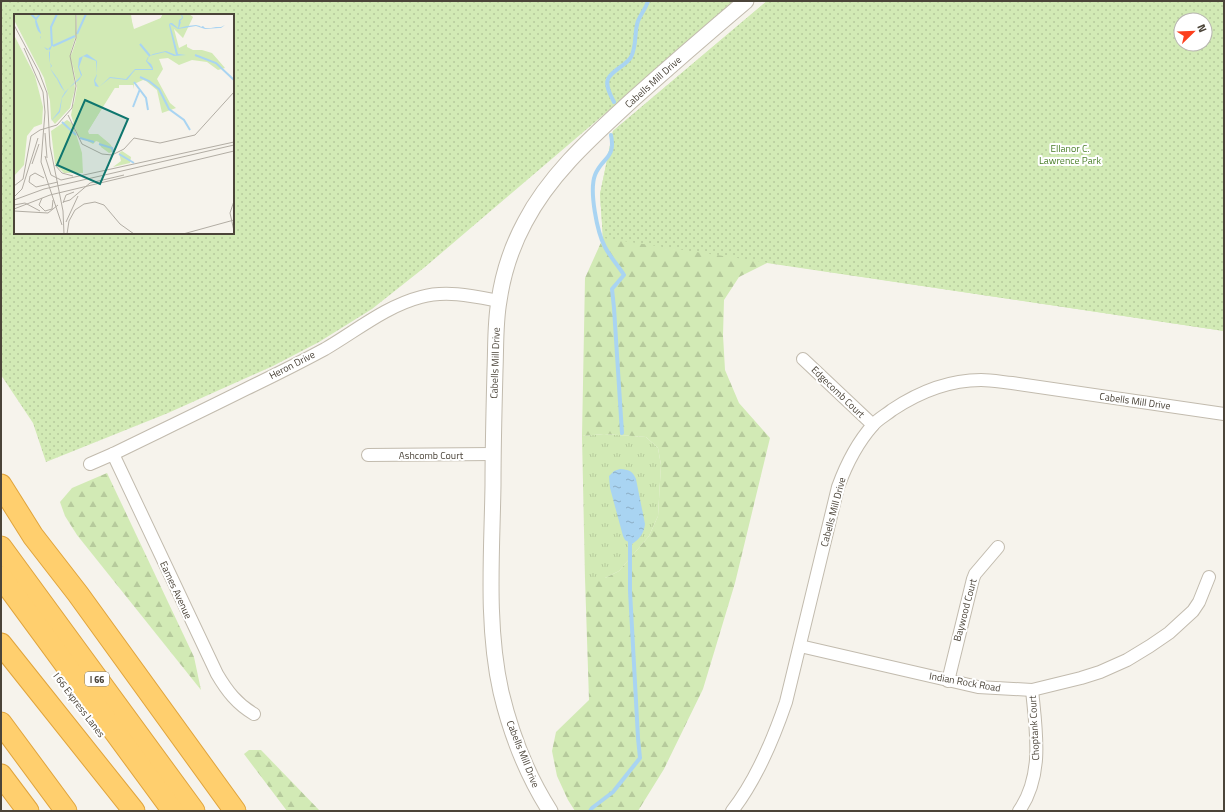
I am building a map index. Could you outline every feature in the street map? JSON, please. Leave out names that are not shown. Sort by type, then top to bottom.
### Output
[{"type":"highway","points":[[1,471],[38,531],[48,556]]},
{"type":"highway","points":[[1,486],[33,536],[82,600],[235,811]]},
{"type":"highway","name":"I 66","points":[[1,547],[194,811]]},
{"type":"highway","points":[[1,577],[173,811]]},
{"type":"highway","name":"I 66 Express Lanes","points":[[1,599],[158,811]]},
{"type":"highway","points":[[1,644],[134,811]]},
{"type":"highway","points":[[1,723],[66,811]]},
{"type":"highway","points":[[1,775],[28,811]]},
{"type":"street","name":"Cabells Mill Drive","points":[[550,811],[532,780],[514,738],[507,716],[497,669],[494,644],[492,598],[493,454],[496,322],[502,281],[518,236],[536,204],[556,177],[589,140],[692,46],[746,1]]},
{"type":"street","name":"Heron Drive","points":[[90,464],[311,356],[406,302],[422,297],[440,294],[464,295],[499,301]]},
{"type":"street","name":"Edgecomb Court","points":[[803,359],[873,425]]},
{"type":"street","name":"Cabells Mill Drive","points":[[732,811],[752,780],[776,730],[786,702],[838,487],[851,456],[873,425],[907,401],[923,393],[940,386],[982,380],[1012,383],[1224,414]]},
{"type":"street","name":"Eames Avenue","points":[[113,454],[217,674],[234,699],[242,707],[254,714]]},
{"type":"street","name":"Ashcomb Court","points":[[368,455],[493,454]]},
{"type":"street","name":"Baywood Court","points":[[948,681],[973,579],[975,574],[998,547]]},
{"type":"street","name":"Indian Rock Road","points":[[800,646],[978,687],[1032,690],[1100,672],[1127,660],[1150,646],[1193,612],[1199,602],[1209,577]]},
{"type":"street","name":"Choptank Court","points":[[1020,811],[1029,795],[1036,770],[1037,750],[1032,690]]},
{"type":"green space","points":[[1,1],[737,1],[425,267],[372,309],[319,342],[273,366],[168,413],[46,462],[33,423],[1,375]]},
{"type":"green space","name":"Ellanor C. Lawrence Park","points":[[767,1],[1224,1],[1224,331],[767,263],[739,277],[724,300],[723,335],[725,370],[739,403],[770,438],[735,583],[703,689],[664,769],[638,811],[575,811],[557,776],[552,751],[556,732],[589,700],[585,578],[605,578],[619,571],[649,536],[658,516],[661,465],[658,448],[646,437],[604,434],[582,436],[585,278],[603,238],[600,194],[613,131]]},
{"type":"green space","name":"Ellanor C. Lawrence Park","points":[[767,1],[1224,1],[1224,331],[603,238],[600,194],[613,131]]},
{"type":"green space","points":[[604,434],[646,437],[658,448],[661,465],[658,516],[649,536],[619,571],[605,578],[585,578],[582,436]]},
{"type":"green space","points":[[107,473],[194,657],[201,690],[77,535],[65,516],[60,502],[72,488]]},
{"type":"green space","points":[[249,750],[261,750],[320,811],[287,811],[244,754]]},
{"type":"water","points":[[620,469],[630,471],[636,479],[645,524],[641,536],[632,544],[625,540],[623,536],[610,488],[609,476],[614,471]]},
{"type":"waterway","points":[[614,102],[608,88],[608,79],[631,57],[634,48],[638,21],[648,1]]},
{"type":"waterway","points":[[611,135],[612,149],[608,157],[598,169],[593,182],[593,201],[602,240],[607,251],[624,275],[612,289],[622,433]]},
{"type":"waterway","points":[[590,811],[613,792],[640,758],[630,591],[630,538]]}]
